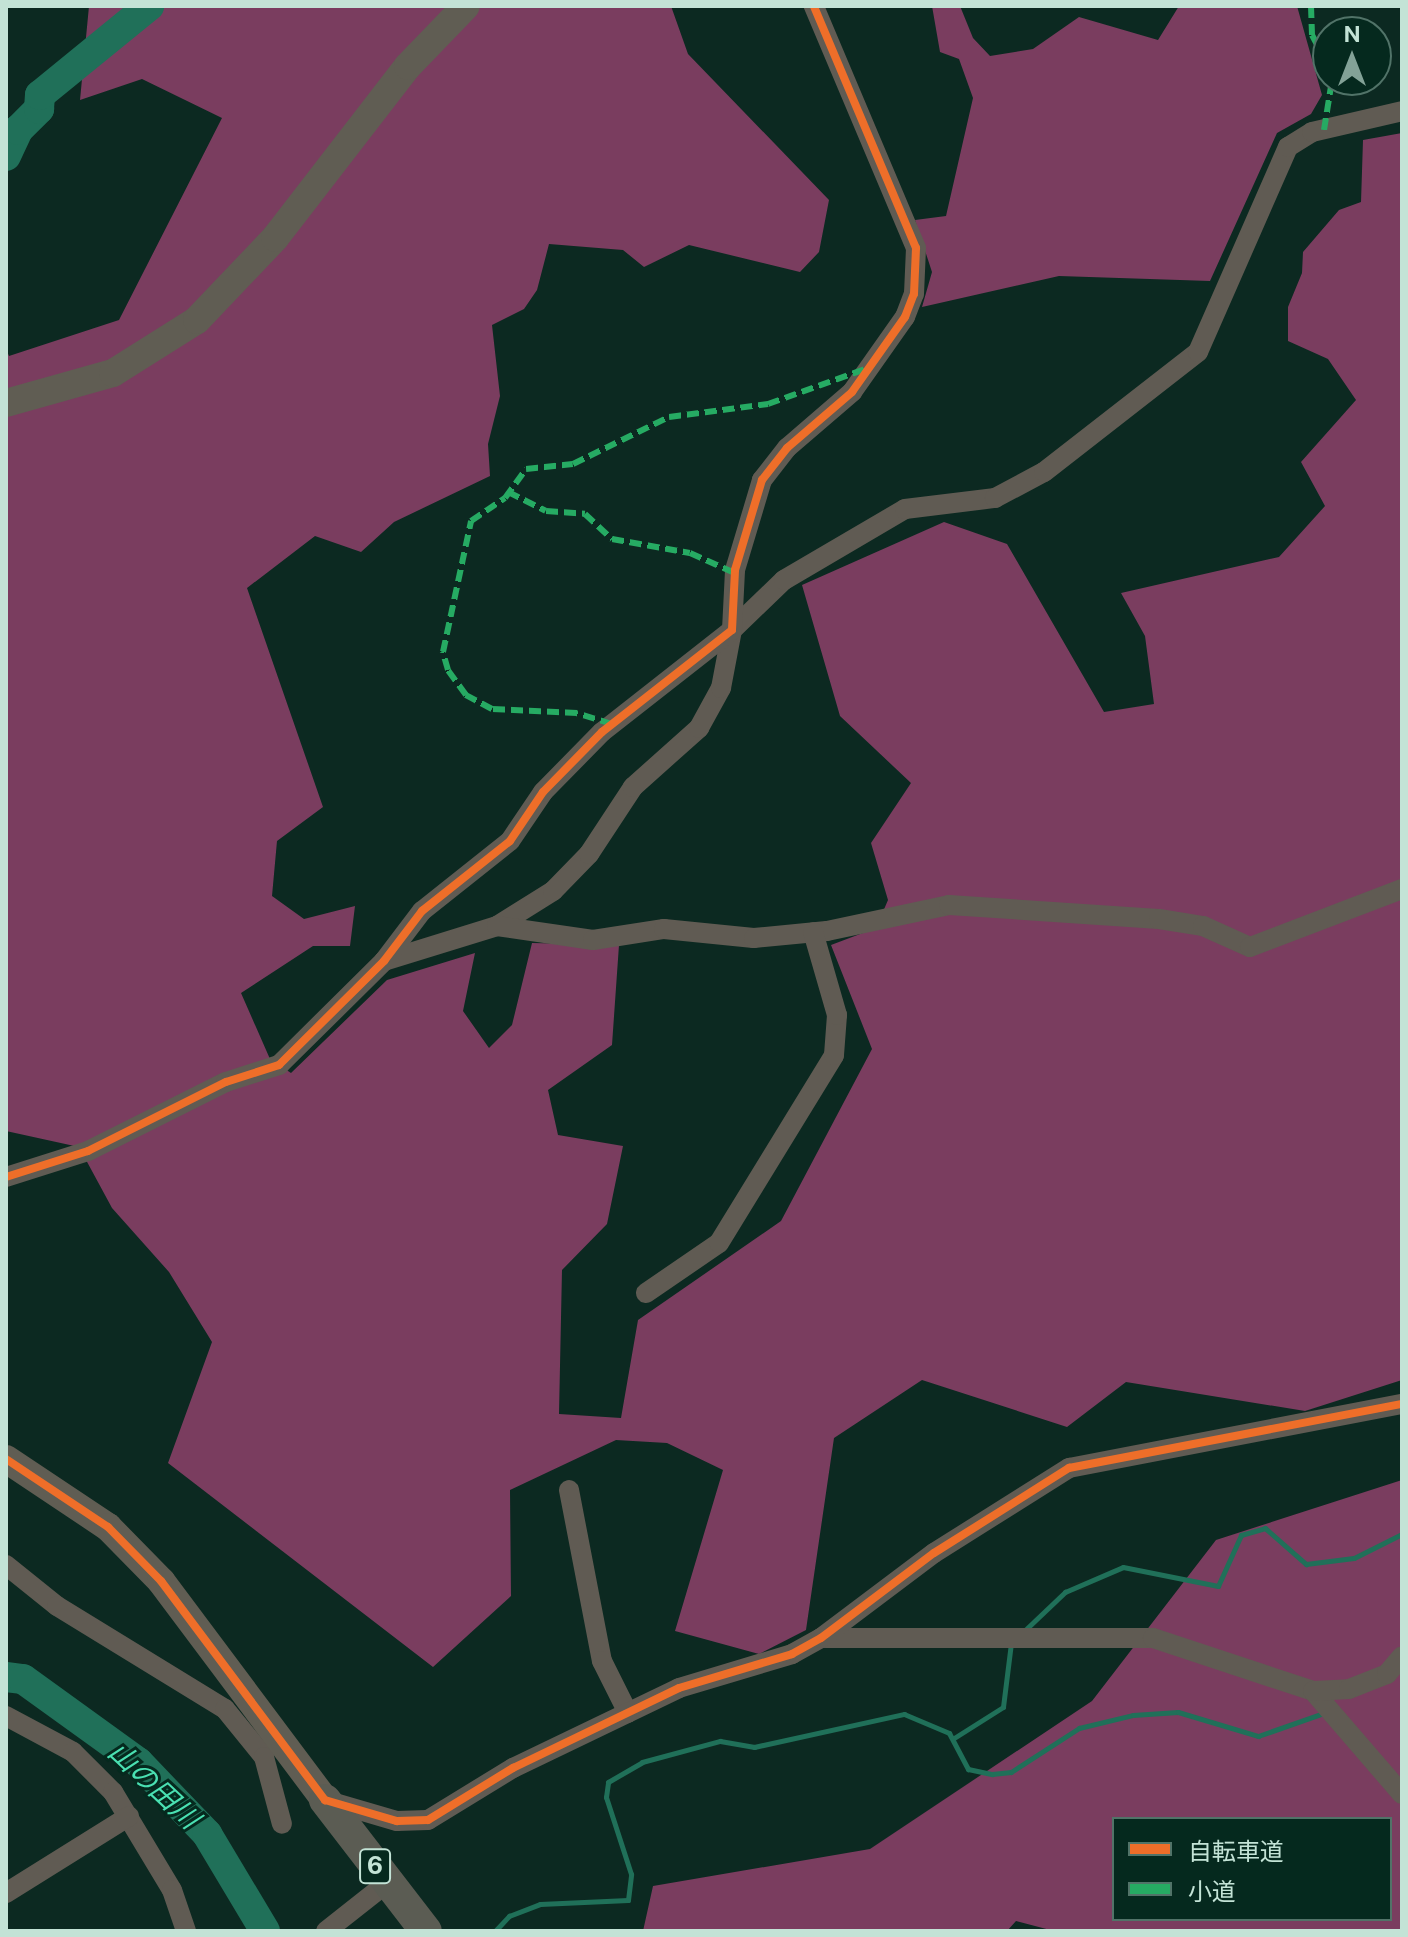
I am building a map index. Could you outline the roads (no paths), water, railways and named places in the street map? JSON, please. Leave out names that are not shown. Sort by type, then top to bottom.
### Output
[{"type":"main road","name":"6","points":[[325,1800],[426,1931]]},
{"type":"street","points":[[6,403],[113,373],[197,320],[275,238],[408,66],[466,6]]},
{"type":"street","points":[[384,961],[497,926],[553,891],[589,854],[633,787],[699,728],[721,688],[732,630],[735,570],[762,480],[787,448],[852,392],[905,317],[914,294],[916,248],[814,6]]},
{"type":"street","points":[[6,1177],[88,1151],[226,1082],[279,1065],[384,961],[422,911],[510,841],[543,792],[602,732],[732,630],[813,559],[897,512],[930,502],[995,498],[1044,472],[1198,352],[1288,147],[1312,132],[1402,111]]},
{"type":"street","points":[[497,926],[593,940],[664,929],[754,938],[813,932],[949,905],[1159,919],[1203,926],[1250,947],[1402,889]]},
{"type":"street","points":[[646,1293],[719,1243],[834,1055],[835,1003],[813,932]]},
{"type":"street","points":[[7,1460],[108,1527],[161,1581],[325,1800],[397,1821],[428,1820],[513,1768],[628,1713],[821,1638],[934,1553],[1069,1468],[1402,1404]]},
{"type":"street","points":[[569,1490],[602,1661],[628,1713]]},
{"type":"street","points":[[6,1565],[57,1606],[225,1709],[264,1757],[282,1824]]},
{"type":"street","points":[[821,1638],[1153,1638],[1313,1691],[1349,1689],[1375,1679],[1402,1656]]},
{"type":"street","points":[[1313,1691],[1402,1794]]},
{"type":"street","points":[[6,1716],[73,1752],[129,1816],[172,1890],[186,1931]]},
{"type":"street","points":[[6,1893],[129,1816]]},
{"type":"street","points":[[326,1931],[388,1882]]},
{"type":"waterway","name":"山の田川","points":[[6,156],[18,130],[39,109],[40,95],[149,6]]},
{"type":"waterway","points":[[1024,1631],[1065,1592],[1123,1567],[1218,1586],[1241,1535],[1265,1528],[1306,1564],[1354,1558],[1402,1534]]},
{"type":"waterway","points":[[954,1738],[1003,1707],[1011,1643]]},
{"type":"waterway","name":"山の田川","points":[[6,1677],[23,1679],[138,1762],[207,1834],[265,1931]]},
{"type":"waterway","points":[[495,1931],[509,1916],[540,1904],[628,1900],[631,1874],[606,1797],[608,1782],[642,1762],[720,1741],[754,1747],[904,1714],[949,1733],[968,1769],[992,1774],[1011,1772],[1079,1728],[1133,1715],[1178,1712],[1258,1736],[1324,1713]]}]
